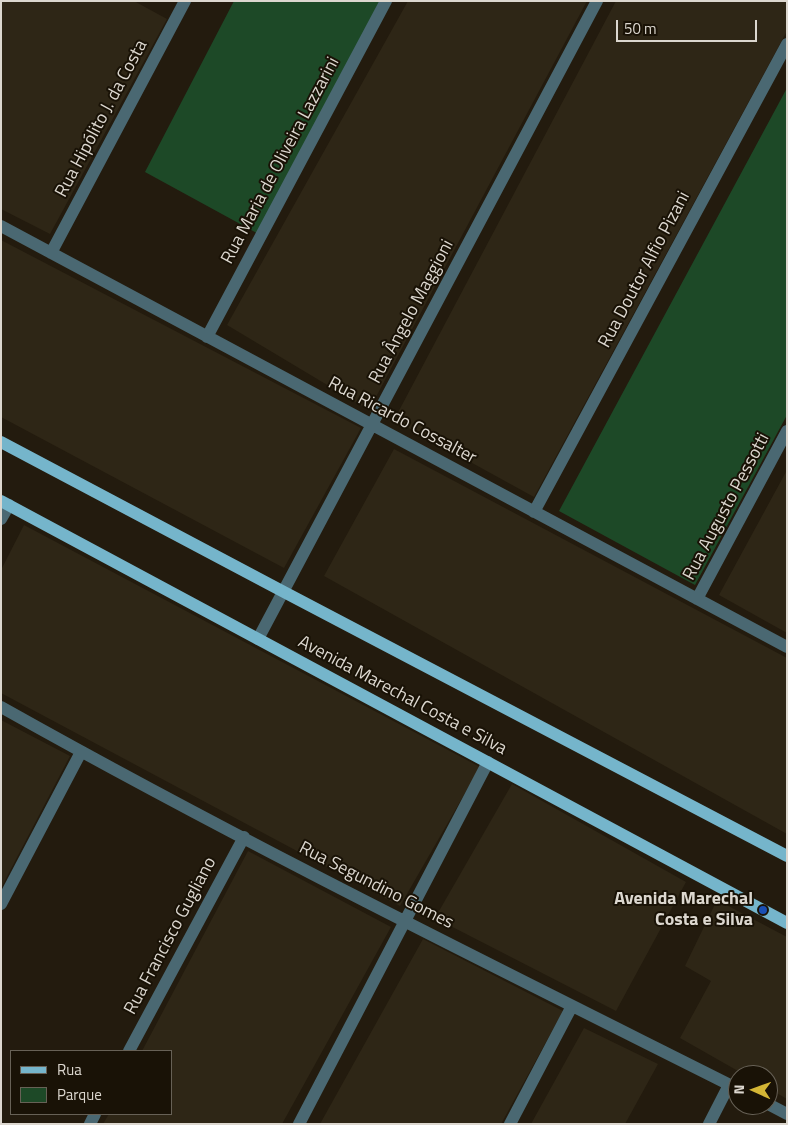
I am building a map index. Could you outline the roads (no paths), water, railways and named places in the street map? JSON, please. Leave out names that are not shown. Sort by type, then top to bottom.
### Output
[{"type":"main road","name":"Avenida Marechal Costa e Silva","points":[[1,442],[787,856]]},
{"type":"main road","name":"Avenida Marechal Costa e Silva","points":[[5,503],[787,923]]},
{"type":"street","name":"Rua Hipólito J. da Costa","points":[[51,253],[184,1]]},
{"type":"street","name":"Rua Maria de Oliveira Lazzarini","points":[[208,337],[386,1]]},
{"type":"street","name":"Rua Ângelo Maggioni","points":[[258,639],[597,1]]},
{"type":"street","name":"Rua Doutor Alfio Pizani","points":[[534,512],[787,44]]},
{"type":"street","name":"Rua Ricardo Cossalter","points":[[1,226],[787,647]]},
{"type":"street","name":"Rua Augusto Pessotti","points":[[697,599],[787,431]]},
{"type":"street","points":[[1,520],[5,503]]},
{"type":"street","name":"Rua Segundino Gomes","points":[[1,707],[82,752],[405,922],[728,1084]]},
{"type":"street","points":[[1,904],[82,752]]},
{"type":"street","points":[[299,1124],[488,762]]},
{"type":"street","name":"Rua Francisco Gugliano","points":[[130,1050],[244,837]]},
{"type":"street","points":[[510,1124],[572,1006]]},
{"type":"street","points":[[709,1124],[728,1096]]},
{"type":"place","name":"Avenida Marechal Costa e Silva","points":[[763,910]]}]
